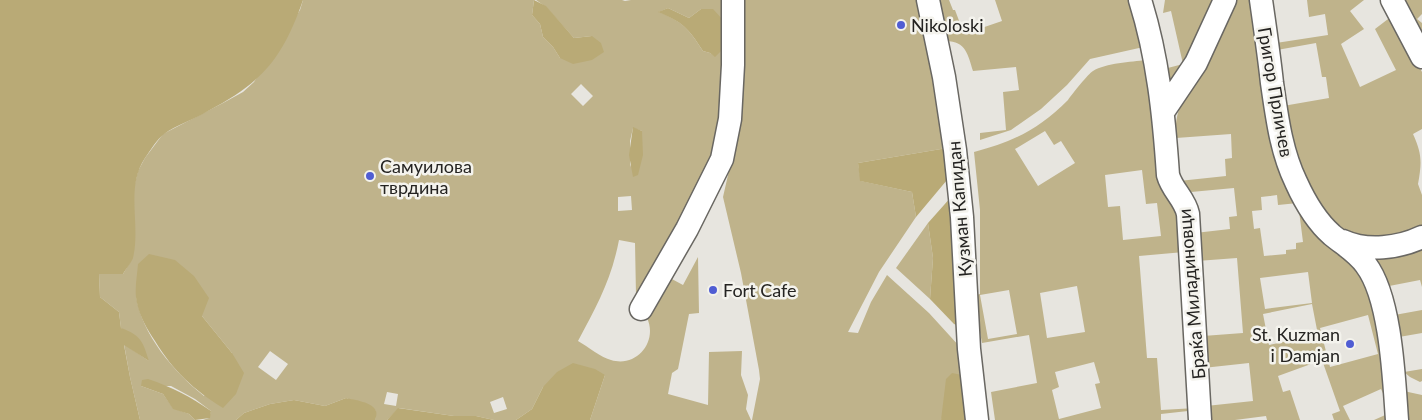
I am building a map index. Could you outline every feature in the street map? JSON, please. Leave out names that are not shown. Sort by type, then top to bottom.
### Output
[{"type":"street","points":[[641,309],[687,229],[722,159],[730,119],[733,65],[733,0]]},
{"type":"street","name":"Кузман Капидан","points":[[928,0],[944,76],[955,150],[962,217],[969,348],[977,420]]},
{"type":"street","name":"Браќа Миладиновци","points":[[1140,0],[1154,52],[1163,112],[1169,180],[1185,202],[1188,214],[1200,420]]},
{"type":"street","points":[[1163,112],[1196,63],[1225,0]]},
{"type":"street","name":"Григор Прличев","points":[[1261,0],[1277,119],[1286,158],[1296,183],[1310,209],[1333,236],[1362,260],[1377,284],[1384,310],[1397,420]]},
{"type":"street","points":[[1392,0],[1422,57]]},
{"type":"street","points":[[1333,236],[1352,244],[1373,247],[1398,245],[1422,237]]},
{"type":"shaded area","points":[[0,0],[303,0],[287,38],[268,67],[257,79],[227,101],[164,134],[151,149],[139,170],[135,194],[135,245],[133,258],[123,274],[99,274],[100,297],[119,312],[121,328],[133,333],[140,340],[149,361],[124,345],[140,420],[0,420]]},
{"type":"shaded area","points":[[303,0],[534,0],[532,15],[540,24],[543,37],[560,58],[592,36],[574,38],[546,7],[536,0],[723,0],[728,39],[719,126],[706,168],[638,298],[636,295],[635,243],[619,240],[608,280],[578,341],[607,359],[620,361],[629,360],[637,356],[643,351],[650,335],[647,318],[670,278],[683,285],[698,257],[699,313],[689,314],[678,369],[672,373],[668,394],[708,405],[709,352],[742,351],[741,375],[748,395],[746,409],[751,420],[590,420],[605,375],[543,387],[532,409],[516,420],[454,416],[399,408],[387,420],[375,420],[376,411],[346,398],[325,406],[294,400],[270,404],[244,413],[236,420],[203,420],[209,418],[211,411],[195,399],[171,386],[141,386],[163,394],[173,408],[189,414],[195,420],[140,420],[124,344],[149,361],[121,328],[119,312],[100,297],[99,274],[123,274],[132,259],[134,187],[138,171],[163,134],[243,92],[254,82],[300,10]],"holes":[[[668,8],[689,18],[701,9],[715,56],[703,51],[685,27],[659,12]],[[581,84],[593,96],[583,106],[571,94]],[[633,128],[642,131],[630,167],[630,141]],[[631,196],[632,210],[618,211],[618,197]],[[136,296],[202,316],[232,353],[204,396],[182,376],[161,352],[139,311]],[[270,351],[288,364],[276,380],[258,367]],[[387,392],[398,394],[396,406],[384,404]],[[503,397],[507,409],[494,413],[490,402]]]},
{"type":"shaded area","points":[[534,0],[546,6],[574,38],[592,36],[601,43],[604,52],[592,60],[573,64],[560,58],[543,37],[540,24],[532,15]]},
{"type":"shaded area","points":[[743,0],[919,0],[947,148],[858,163],[861,181],[912,192],[916,217],[879,272],[848,332],[858,333],[871,302],[887,275],[929,313],[960,347],[962,375],[941,420],[752,420],[760,379],[759,370],[741,273],[723,197],[736,140]]},
{"type":"shaded area","points":[[938,0],[949,0],[964,34],[1002,21],[995,0],[1134,0],[1148,46],[1090,59],[1067,85],[1041,109],[1011,130],[980,140],[980,133],[1006,130],[1003,92],[1019,90],[1016,67],[973,71],[968,54],[962,46],[958,43],[946,41]]},
{"type":"shaded area","points":[[1165,0],[1217,0],[1189,61],[1172,80],[1167,76],[1164,69],[1183,64],[1171,11],[1163,13]]},
{"type":"shaded area","points":[[1232,0],[1252,0],[1266,104],[1272,130],[1288,180],[1299,203],[1317,229],[1364,271],[1371,283],[1381,318],[1392,412],[1381,389],[1343,406],[1350,420],[1334,420],[1332,414],[1340,411],[1322,360],[1278,376],[1283,392],[1290,390],[1300,420],[1267,420],[1266,416],[1235,420],[1208,420],[1206,406],[1253,401],[1249,363],[1203,368],[1203,336],[1243,333],[1237,258],[1197,261],[1195,233],[1230,229],[1229,217],[1237,216],[1234,188],[1191,192],[1179,181],[1226,176],[1225,159],[1232,158],[1231,134],[1176,138],[1176,126],[1185,95],[1211,50]],"holes":[[[1277,195],[1278,205],[1298,203],[1303,242],[1296,243],[1296,249],[1286,250],[1286,254],[1264,256],[1260,228],[1254,229],[1252,211],[1262,210],[1261,197]],[[1308,272],[1312,303],[1265,309],[1260,278]],[[1312,304],[1318,335],[1269,345],[1263,314]],[[1368,315],[1378,354],[1330,367],[1320,328]]]},
{"type":"shaded area","points":[[1307,0],[1364,0],[1350,11],[1364,29],[1341,44],[1360,87],[1396,70],[1375,29],[1392,16],[1422,72],[1422,129],[1413,134],[1420,158],[1418,184],[1422,195],[1422,231],[1403,238],[1345,236],[1304,185],[1283,106],[1329,98],[1326,77],[1322,77],[1316,43],[1277,50],[1276,43],[1328,35],[1325,14],[1309,17]]},
{"type":"shaded area","points":[[1399,0],[1422,0],[1422,14],[1417,19],[1422,23],[1422,42]]},
{"type":"shaded area","points":[[668,8],[689,18],[701,9],[713,9],[723,20],[722,50],[715,57],[703,51],[685,27],[674,19],[658,12]]},
{"type":"shaded area","points":[[1146,60],[1176,199],[1184,252],[1139,256],[1147,358],[1157,358],[1161,410],[1196,408],[1197,410],[1161,414],[1161,420],[995,420],[991,392],[1037,383],[1029,335],[982,343],[973,296],[980,294],[980,210],[974,152],[1001,144],[1036,127],[1068,100],[1084,80],[1098,68]],"holes":[[[1045,131],[1054,145],[1061,141],[1075,163],[1038,186],[1015,149]],[[1142,170],[1146,204],[1157,203],[1161,236],[1123,240],[1120,206],[1108,207],[1105,175]],[[1077,286],[1085,332],[1047,338],[1040,293]],[[1009,290],[1017,334],[988,339],[980,295]],[[1094,362],[1100,383],[1095,384],[1101,408],[1059,419],[1052,390],[1059,387],[1055,372]]]},
{"type":"shaded area","points":[[633,127],[642,131],[643,155],[638,175],[633,177],[629,155]]},
{"type":"shaded area","points":[[947,148],[947,180],[916,217],[912,192],[860,181],[858,163]]},
{"type":"shaded area","points":[[952,196],[959,326],[954,324],[930,299],[933,258],[928,223]]},
{"type":"shaded area","points":[[928,223],[933,258],[930,299],[896,268]]},
{"type":"shaded area","points":[[1422,243],[1422,287],[1420,280],[1384,287],[1365,251]]},
{"type":"shaded area","points":[[149,254],[175,260],[194,276],[209,298],[202,316],[232,353],[244,373],[236,394],[223,408],[193,387],[177,371],[162,352],[144,323],[137,303],[136,284],[138,264]]},
{"type":"shaded area","points":[[1422,310],[1422,333],[1399,337],[1389,316]]},
{"type":"shaded area","points":[[573,363],[595,369],[605,375],[590,420],[516,420],[532,409],[543,387],[557,372]]},
{"type":"shaded area","points":[[1422,369],[1422,381],[1420,382],[1404,372]]},
{"type":"shaded area","points":[[952,373],[962,375],[967,420],[941,420],[946,379]]},
{"type":"shaded area","points":[[148,379],[196,401],[211,411],[210,418],[195,420],[189,414],[173,409],[163,394],[141,386],[142,380]]},
{"type":"shaded area","points":[[1399,390],[1422,395],[1422,420],[1401,420]]},
{"type":"shaded area","points":[[346,398],[371,405],[376,411],[375,420],[236,420],[244,413],[270,404],[294,400],[325,406]]},
{"type":"shaded area","points":[[398,408],[454,416],[476,416],[494,420],[387,420]]},
{"type":"shaded area","points":[[1392,412],[1392,420],[1374,420]]},
{"type":"place","name":"Nikoloski","points":[[901,25]]},
{"type":"place","name":"Самуилова тврдина","points":[[370,176]]},
{"type":"place","name":"Fort Cafe","points":[[713,290]]},
{"type":"place","name":"St. Kuzman i Damjan","points":[[1350,344]]}]
